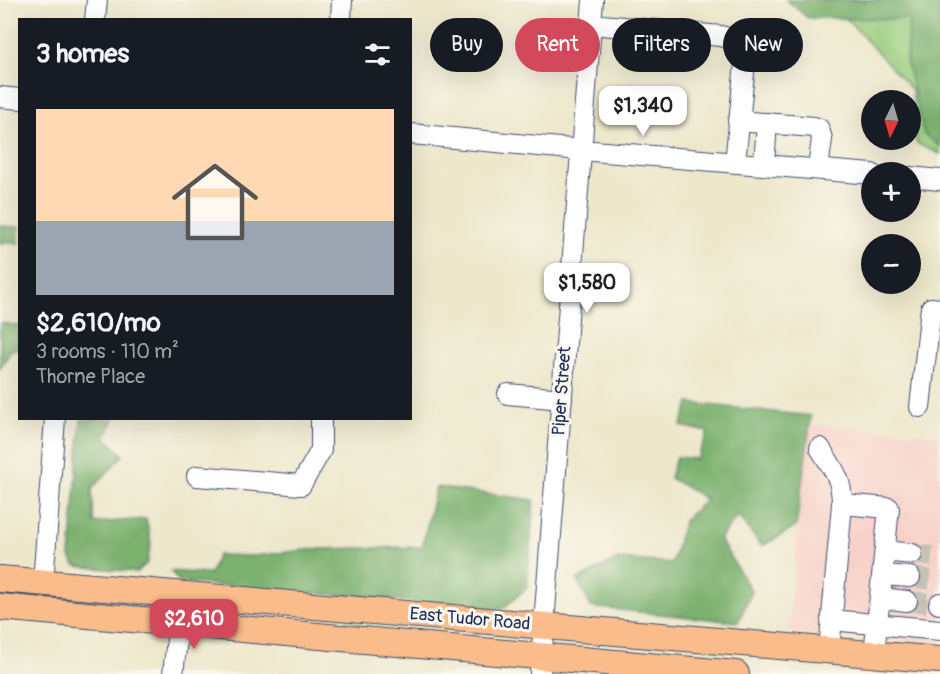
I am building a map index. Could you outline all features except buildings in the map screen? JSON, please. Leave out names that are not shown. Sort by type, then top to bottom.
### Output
[{"type":"main road","name":"East Tudor Road","points":[[0,579],[940,660]]},
{"type":"main road","name":"East Tudor Road","points":[[0,607],[179,622],[541,666],[736,674]]},
{"type":"street","points":[[95,18],[97,0]]},
{"type":"street","points":[[341,18],[342,0]]},
{"type":"street","name":"Piper Street","points":[[592,18],[593,0]]},
{"type":"street","points":[[600,25],[735,39],[742,48],[745,63],[735,163]]},
{"type":"street","name":"Piper Street","points":[[541,666],[587,72]]},
{"type":"street","points":[[0,97],[18,99]]},
{"type":"street","points":[[738,121],[819,129],[822,139],[818,169]]},
{"type":"street","points":[[764,165],[767,123]]},
{"type":"street","points":[[412,134],[861,173]]},
{"type":"street","points":[[921,178],[940,180]]},
{"type":"street","points":[[920,406],[931,308],[940,309]]},
{"type":"street","points":[[508,394],[562,399]]},
{"type":"street","points":[[43,584],[55,420]]},
{"type":"street","points":[[197,476],[301,485],[321,450],[321,420]]},
{"type":"street","points":[[820,448],[842,488],[829,650]]},
{"type":"street","points":[[842,504],[889,508],[874,654]]},
{"type":"street","points":[[885,551],[912,554]]},
{"type":"street","points":[[882,575],[909,578]]},
{"type":"street","points":[[880,598],[907,601]]},
{"type":"street","points":[[831,620],[940,630]]},
{"type":"street","points":[[173,674],[179,622]]},
{"type":"shaded area","points":[[808,424],[940,435],[940,645],[788,632]]},
{"type":"green space","points":[[786,0],[940,0],[940,146],[924,134],[921,122],[921,90],[913,90],[906,59],[909,19],[808,18]]},
{"type":"green space","points":[[817,0],[940,0],[940,154],[921,145],[921,90],[912,90],[848,20]]},
{"type":"green space","points":[[0,226],[18,227],[18,243],[0,243]]},
{"type":"green space","points":[[0,323],[18,326],[18,350],[12,349],[0,369]]},
{"type":"green space","points":[[689,403],[811,416],[796,527],[762,546],[738,516],[719,539],[752,592],[738,622],[591,607],[577,580],[618,559],[672,563],[684,521],[706,499],[670,478],[676,457],[697,459],[708,432],[681,426]]},
{"type":"green space","points":[[81,420],[114,420],[105,437],[123,455],[92,489],[94,523],[146,519],[151,543],[147,563],[137,572],[76,566],[70,557]]},
{"type":"green space","points":[[436,487],[534,500],[527,588],[502,609],[179,582],[171,571],[210,574],[218,555],[254,556],[314,549],[422,547]]},
{"type":"tunnel","points":[[912,554],[940,557]]},
{"type":"tunnel","points":[[910,577],[940,581]]},
{"type":"tunnel","points":[[907,601],[939,604]]}]
